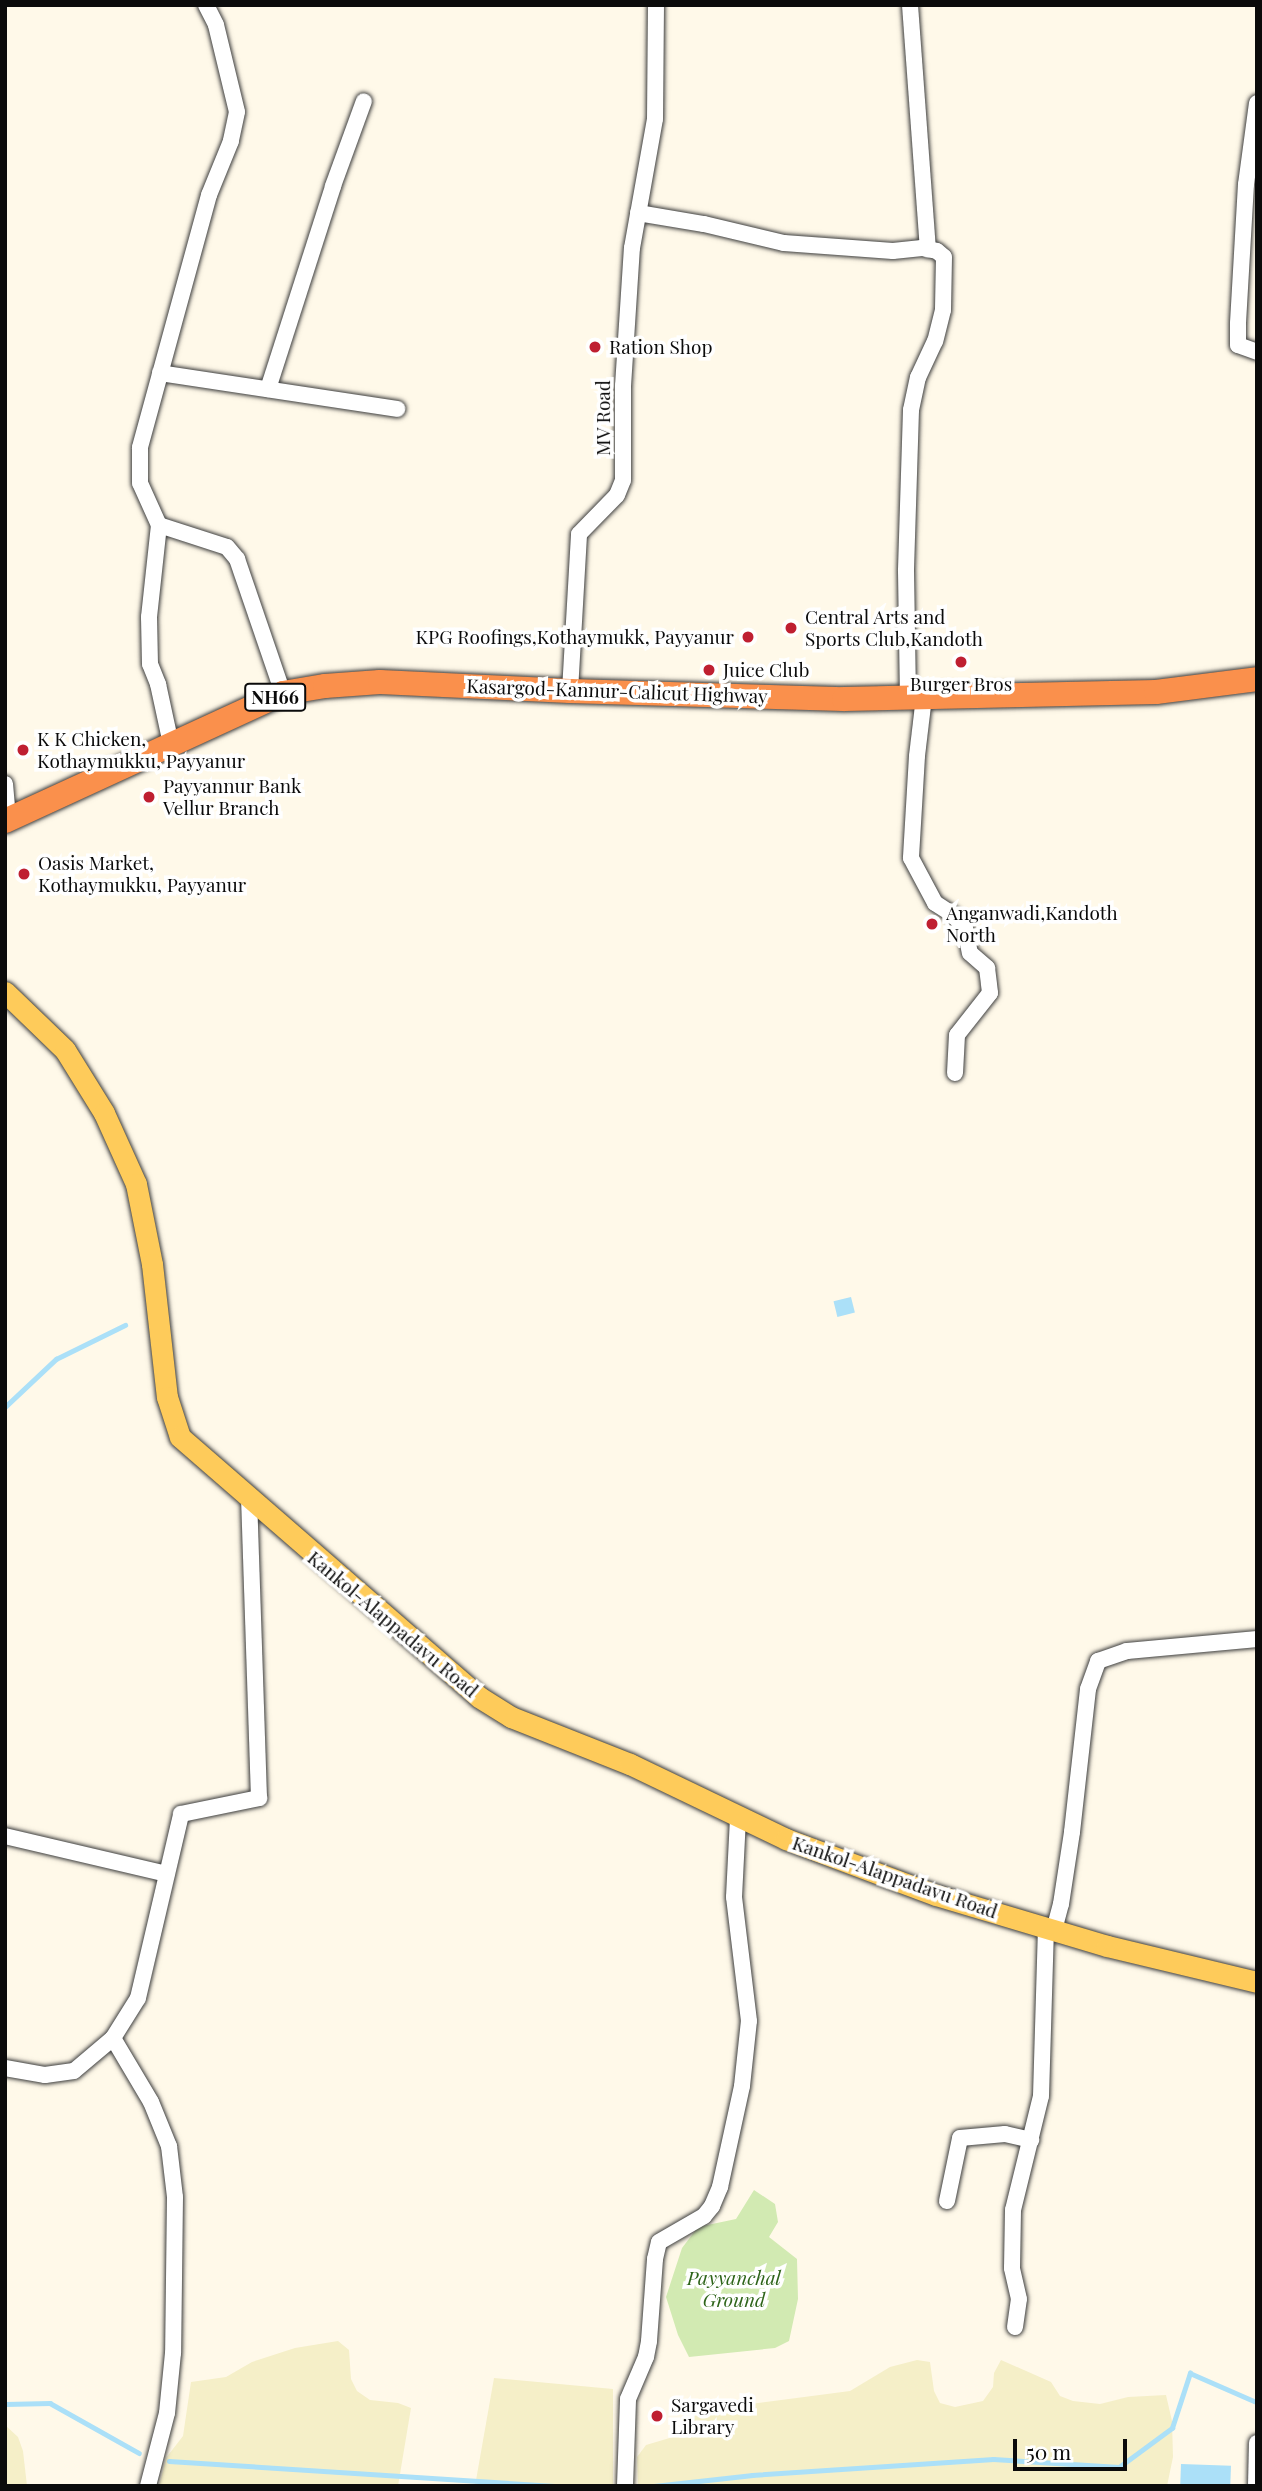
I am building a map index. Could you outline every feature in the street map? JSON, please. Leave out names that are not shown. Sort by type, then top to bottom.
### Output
[{"type":"highway","name":"Kasargod-Kannur-Calicut Highway","points":[[7,820],[283,693],[380,682],[844,699],[1156,692],[1257,679]]},
{"type":"main road","name":"Kankol-Alappadavu Road","points":[[5,992],[14,1011],[65,1050],[104,1114],[136,1184],[152,1264],[167,1397],[180,1437],[478,1697],[511,1717],[629,1764],[671,1786],[703,1797],[738,1817],[808,1847],[936,1895],[1191,1968],[1257,1982]]},
{"type":"street","points":[[171,744],[158,684],[150,664],[149,617],[159,525],[148,505],[139,467],[140,448],[209,195],[231,141],[237,112],[216,25],[206,5]]},
{"type":"street","name":"MV Road","points":[[570,691],[579,534],[617,495],[623,480],[623,386],[632,248],[655,119],[656,5]]},
{"type":"street","points":[[909,5],[928,249]]},
{"type":"street","points":[[268,389],[333,186],[364,101]]},
{"type":"street","points":[[1257,103],[1246,184],[1238,324],[1238,345],[1257,352]]},
{"type":"street","points":[[638,213],[704,224],[784,243],[892,251],[928,249],[937,251],[944,257],[943,310],[935,341],[918,377],[911,410],[906,571],[916,697],[911,858],[935,903],[952,914],[965,928],[970,953],[987,968],[990,993],[957,1035],[955,1073]]},
{"type":"street","points":[[160,373],[397,409]]},
{"type":"street","points":[[159,525],[226,547],[237,559],[283,693]]},
{"type":"street","points":[[5,784],[7,820]]},
{"type":"street","points":[[5,2068],[44,2075],[74,2071],[113,2038],[138,1998],[180,1814],[259,1798],[249,1497]]},
{"type":"street","points":[[1015,2327],[1019,2299],[1012,2268],[1013,2210],[1041,2096],[1050,1929],[1061,1904],[1088,1689],[1098,1661],[1128,1651],[1257,1639]]},
{"type":"street","points":[[625,2486],[628,2399],[649,2341],[659,2242],[704,2216],[712,2206],[720,2187],[742,2087],[749,2021],[734,1897],[738,1817]]},
{"type":"street","points":[[5,1836],[167,1874]]},
{"type":"street","points":[[113,2038],[150,2102],[169,2146],[175,2197],[172,2365],[167,2413],[148,2486]]},
{"type":"street","points":[[947,2201],[960,2138],[1005,2134],[1031,2140]]},
{"type":"street","points":[[1255,2486],[1257,2443]]},
{"type":"shaded area","points":[[338,2341],[349,2350],[351,2379],[357,2391],[370,2400],[398,2403],[411,2408],[398,2486],[159,2486],[166,2458],[183,2436],[191,2382],[226,2377],[252,2362],[295,2348]]},
{"type":"shaded area","points":[[917,2360],[930,2362],[934,2391],[940,2403],[955,2407],[983,2401],[993,2387],[994,2373],[1001,2360],[1051,2382],[1060,2396],[1073,2401],[1100,2404],[1128,2397],[1166,2395],[1172,2421],[1173,2457],[1167,2486],[638,2486],[637,2457],[646,2445],[673,2437],[688,2412],[850,2391],[890,2367]]},
{"type":"shaded area","points":[[494,2378],[613,2389],[613,2486],[475,2486]]},
{"type":"shaded area","points":[[5,2425],[18,2437],[23,2451],[27,2486],[5,2486]]},
{"type":"green space","name":"Payyanchal Ground","points":[[754,2190],[775,2204],[778,2222],[769,2237],[797,2259],[798,2299],[789,2341],[775,2348],[689,2357],[678,2335],[666,2297],[682,2248],[698,2227],[736,2219]]},
{"type":"water","points":[[851,1297],[855,1313],[837,1317],[834,1301]]},
{"type":"water","points":[[1181,2464],[1231,2466],[1230,2486],[1180,2486]]},
{"type":"waterway","points":[[5,1407],[56,1359],[125,1325]]},
{"type":"waterway","points":[[654,2486],[752,2475],[993,2459],[1119,2467],[1172,2428],[1190,2373],[1254,2401]]},
{"type":"waterway","points":[[5,2404],[50,2403],[139,2453]]},
{"type":"waterway","points":[[169,2461],[554,2486]]},
{"type":"place","name":"Ration Shop","points":[[595,347]]},
{"type":"place","name":"Central Arts and Sports Club,Kandoth","points":[[791,628]]},
{"type":"place","name":"KPG Roofings,Kothaymukk, Payyanur","points":[[748,637]]},
{"type":"place","name":"Burger Bros","points":[[961,662]]},
{"type":"place","name":"Juice Club","points":[[709,670]]},
{"type":"place","name":"K K Chicken, Kothaymukku, Payyanur","points":[[23,750]]},
{"type":"place","name":"Payyannur Bank Vellur Branch","points":[[149,797]]},
{"type":"place","name":"Oasis Market, Kothaymukku, Payyanur","points":[[24,874]]},
{"type":"place","name":"Anganwadi,Kandoth North","points":[[932,924]]},
{"type":"place","name":"Sargavedi Library","points":[[657,2416]]}]
